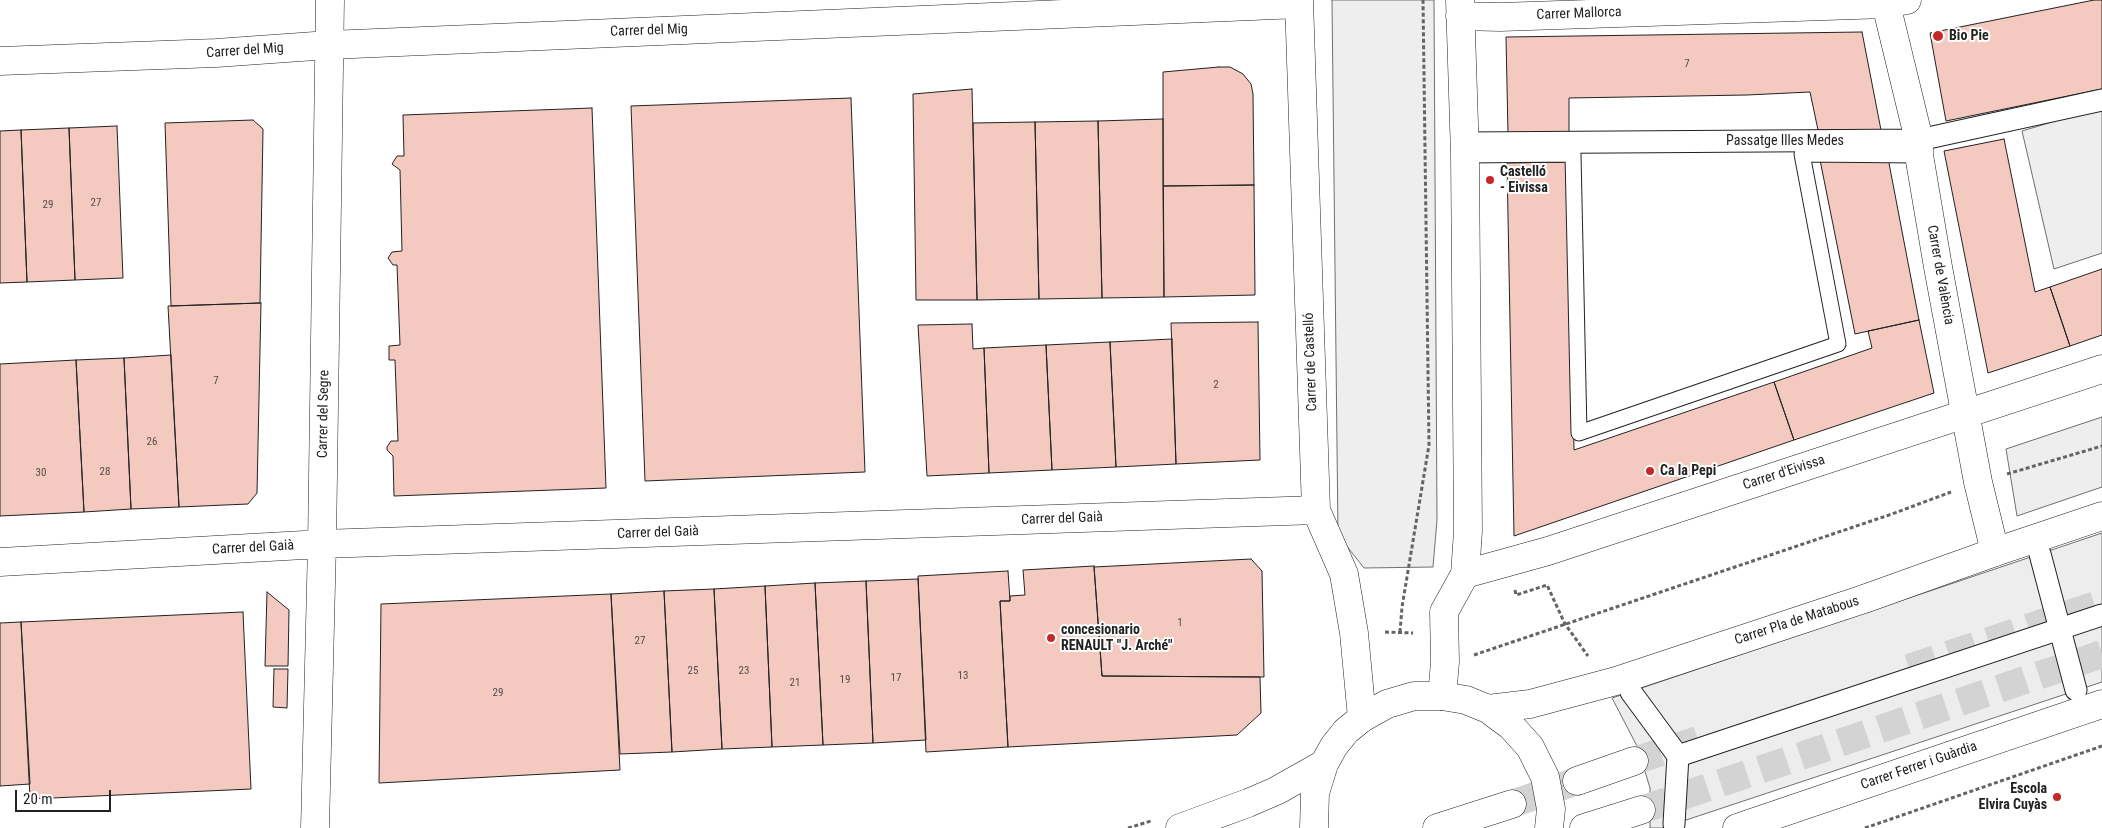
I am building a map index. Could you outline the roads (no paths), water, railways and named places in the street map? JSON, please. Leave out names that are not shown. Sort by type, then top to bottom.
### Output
[{"type":"main road","name":"Carrer del Segre","points":[[315,828],[322,544],[330,0]]},
{"type":"main road","name":"Carrer Mallorca","points":[[1460,8],[1510,16],[1892,1]]},
{"type":"main road","name":"Carrer de València","points":[[1892,1],[1965,413],[1978,482],[1995,552]]},
{"type":"main road","name":"Carrer del Mig","points":[[0,61],[216,53],[329,45],[1299,2]]},
{"type":"main road","name":"Carrer de Castelló","points":[[1299,2],[1316,510],[1344,574],[1354,634],[1362,718]]},
{"type":"main road","points":[[1442,696],[1444,612],[1465,574],[1468,531],[1464,149],[1460,8]]},
{"type":"main road","name":"Carrer d'Eivissa","points":[[1465,574],[1548,551],[2102,369]]},
{"type":"main road","name":"Carrer del Gaià","points":[[0,562],[322,544],[1316,510]]},
{"type":"main road","name":"Carrer Pla de Matabous","points":[[1488,709],[1530,704],[1616,681],[1864,599],[2102,516]]},
{"type":"main road","points":[[1314,828],[1315,793],[1324,764],[1334,746],[1346,731],[1362,718],[1387,704],[1414,696],[1442,696],[1466,700],[1488,709],[1511,726],[1530,747],[1545,776],[1551,809],[1550,828]]},
{"type":"main road","name":"Carrer Ferrer i Guàrdia","points":[[1737,828],[2102,704]]},
{"type":"main road","points":[[1577,781],[1634,761]]},
{"type":"main road","points":[[1168,824],[1248,803],[1276,791],[1324,764]]},
{"type":"main road","points":[[1437,828],[1512,804]]},
{"type":"main road","points":[[1584,828],[1641,810]]},
{"type":"street","name":"Passatge Illes Medes","points":[[1464,149],[1919,148],[2102,100]]},
{"type":"street","points":[[2040,554],[2076,690]]},
{"type":"street","points":[[1678,756],[2102,615]]},
{"type":"street","points":[[1631,692],[1678,756],[1674,824]]},
{"type":"lane","points":[[1464,149],[1573,154],[1579,433],[1838,344],[1802,154],[1919,148]]},
{"type":"tunnel","points":[[1909,668],[2102,603]]},
{"type":"tunnel","points":[[1641,810],[2102,654]]},
{"type":"tunnel","points":[[1634,761],[1698,740]]},
{"type":"tunnel","points":[[1512,804],[1577,781]]},
{"type":"place","name":"Bio Pie","points":[[1938,36]]},
{"type":"place","name":"Castelló - Eivissa","points":[[1490,180]]},
{"type":"place","name":"Ca la Pepi","points":[[1650,471]]},
{"type":"place","name":"concesionario RENAULT \"J. Arché\"","points":[[1051,638]]},
{"type":"place","name":"Escola Elvira Cuyàs","points":[[2057,797]]}]
